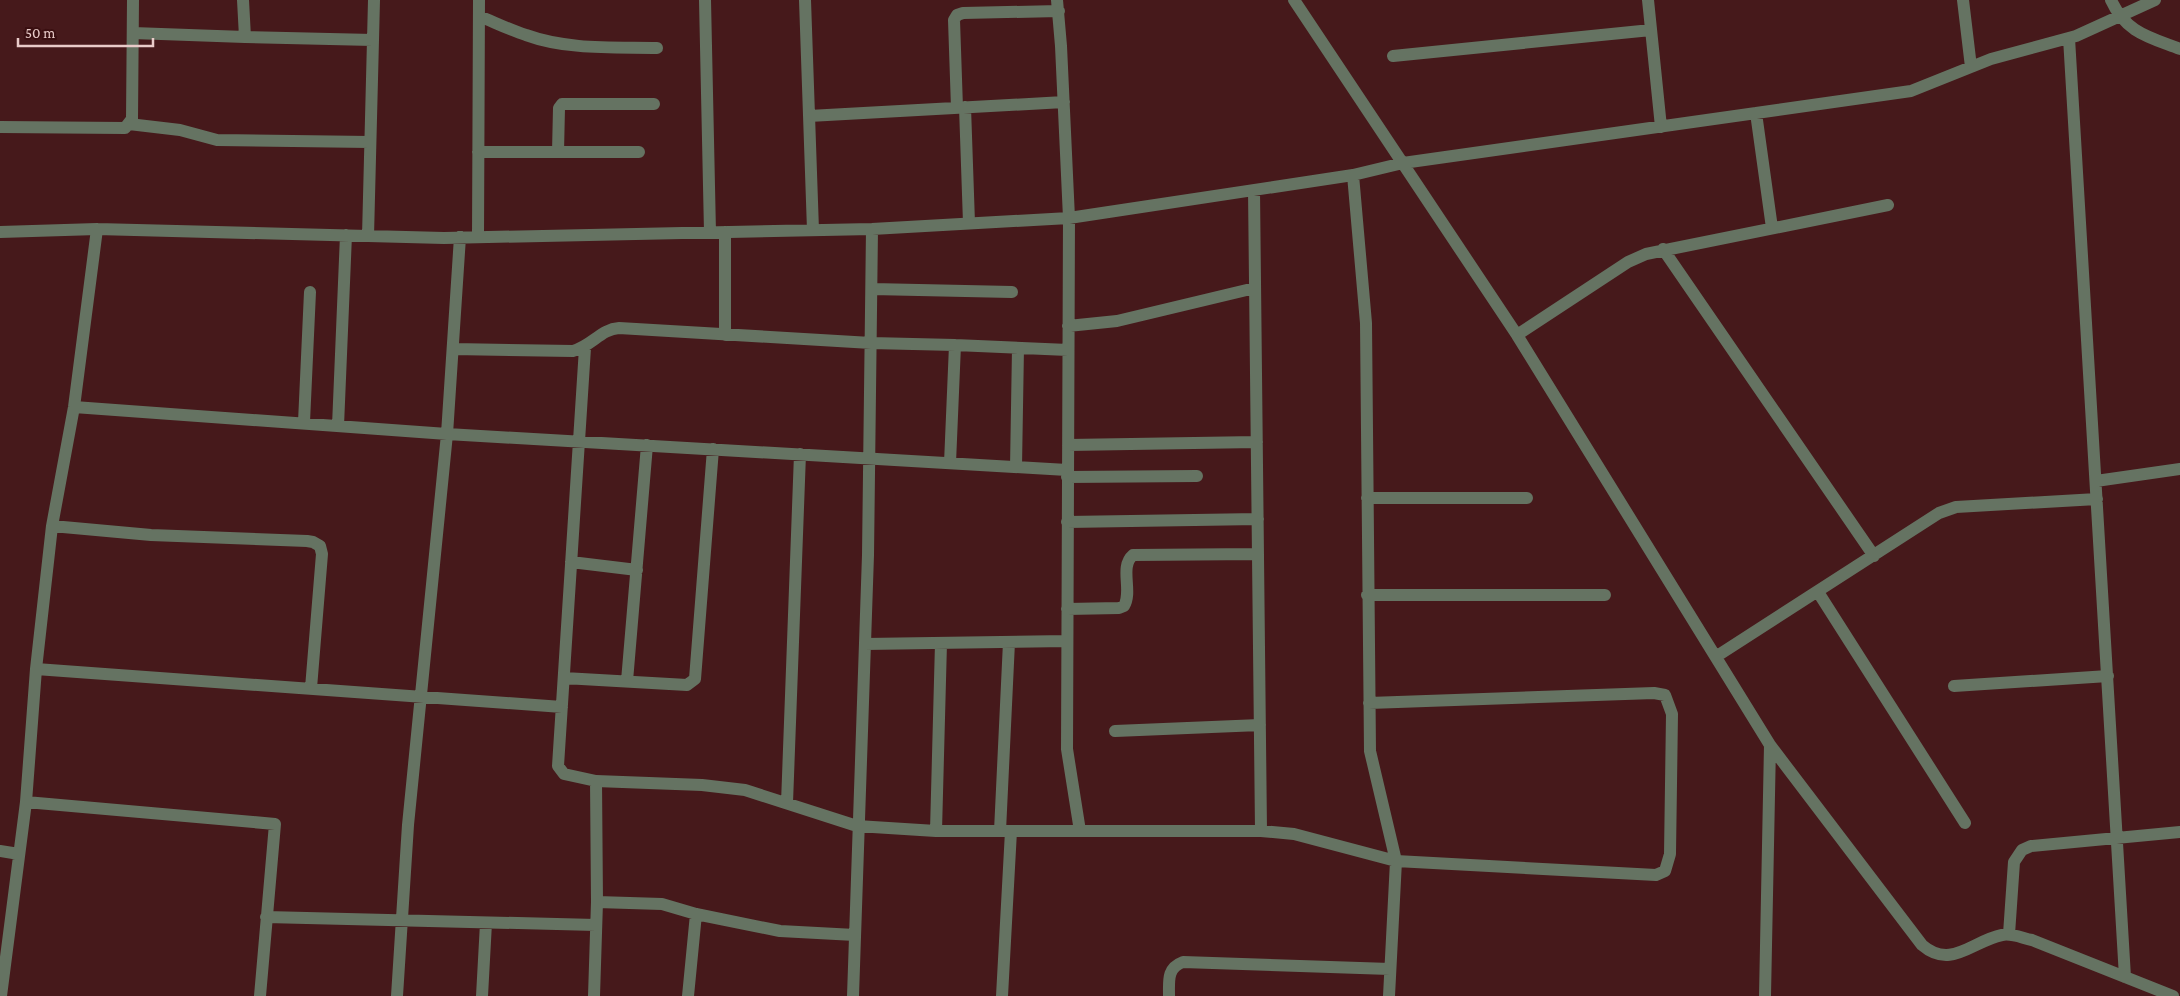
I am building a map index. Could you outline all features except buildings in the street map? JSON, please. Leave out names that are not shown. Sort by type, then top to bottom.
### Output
[{"type":"street","points":[[0,127],[125,128],[132,119],[133,0]]},
{"type":"street","points":[[243,0],[245,37]]},
{"type":"street","points":[[368,236],[374,0]]},
{"type":"street","points":[[478,237],[479,0]]},
{"type":"street","points":[[705,0],[710,232]]},
{"type":"street","points":[[805,0],[813,230]]},
{"type":"street","points":[[1294,0],[1518,335],[1770,745],[1922,945],[1930,952],[1940,956],[1950,956],[2000,935],[2009,934],[2032,940],[2173,996]]},
{"type":"street","points":[[1648,0],[1661,127]]},
{"type":"street","points":[[1962,0],[1971,66]]},
{"type":"street","points":[[2111,0],[2119,16],[2140,34],[2180,49]]},
{"type":"street","points":[[0,232],[97,228],[368,236],[478,237],[813,230],[1069,218],[1353,176],[1403,163],[1911,91],[1992,58],[2069,38],[2155,0]]},
{"type":"street","points":[[969,224],[954,20],[957,15],[963,13],[1058,6],[1069,218],[1066,609],[1067,750],[1080,831]]},
{"type":"street","points":[[479,16],[526,36],[543,40],[594,47],[657,48]]},
{"type":"street","points":[[1393,56],[1651,30]]},
{"type":"street","points":[[133,33],[373,40]]},
{"type":"street","points":[[2069,38],[2125,977]]},
{"type":"street","points":[[809,116],[1064,102]]},
{"type":"street","points":[[558,152],[559,108],[562,104],[654,104]]},
{"type":"street","points":[[1756,113],[1772,228]]},
{"type":"street","points":[[129,124],[180,130],[217,140],[370,142]]},
{"type":"street","points":[[478,152],[639,152]]},
{"type":"street","points":[[1353,176],[1366,323],[1367,595],[1370,751],[1396,861],[1389,996]]},
{"type":"street","points":[[1254,190],[1261,831]]},
{"type":"street","points":[[1518,335],[1628,262],[1663,250],[1888,205]]},
{"type":"street","points":[[1,996],[26,802],[36,669],[52,526],[74,407],[97,228]]},
{"type":"street","points":[[852,996],[865,644],[872,228]]},
{"type":"street","points":[[724,335],[725,232]]},
{"type":"street","points":[[338,426],[346,235]]},
{"type":"street","points":[[396,996],[408,825],[447,434],[460,237]]},
{"type":"street","points":[[1663,250],[1874,556]]},
{"type":"street","points":[[1068,326],[1117,321],[1255,288]]},
{"type":"street","points":[[872,289],[1012,292]]},
{"type":"street","points":[[304,422],[310,292]]},
{"type":"street","points":[[453,349],[573,352],[585,348],[612,328],[871,343],[1068,350]]},
{"type":"street","points":[[950,463],[955,345]]},
{"type":"street","points":[[585,348],[558,766],[564,774],[596,781],[722,786],[744,790],[857,826],[936,831],[1261,831],[1294,834],[1396,861],[1656,875],[1665,871],[1670,854],[1672,714],[1665,696],[1654,693],[1369,703]]},
{"type":"street","points":[[1016,467],[1018,348]]},
{"type":"street","points":[[74,407],[304,422],[447,434],[1016,467],[1067,473],[1197,476]]},
{"type":"street","points":[[1068,445],[1257,442]]},
{"type":"street","points":[[627,682],[647,446]]},
{"type":"street","points":[[564,678],[687,685],[695,679],[713,449]]},
{"type":"street","points":[[787,804],[800,454]]},
{"type":"street","points":[[2096,481],[2180,469]]},
{"type":"street","points":[[1367,498],[1527,498]]},
{"type":"street","points":[[1717,656],[1949,508],[2097,499]]},
{"type":"street","points":[[1067,522],[1258,518]]},
{"type":"street","points":[[52,526],[151,535],[314,542],[320,546],[322,554],[311,688]]},
{"type":"street","points":[[1066,609],[1119,608],[1124,606],[1128,601],[1127,565],[1132,555],[1258,554]]},
{"type":"street","points":[[571,562],[637,570]]},
{"type":"street","points":[[1818,592],[1965,823]]},
{"type":"street","points":[[1367,595],[1605,595]]},
{"type":"street","points":[[1002,996],[1010,642]]},
{"type":"street","points":[[865,644],[1066,642]]},
{"type":"street","points":[[936,831],[942,643]]},
{"type":"street","points":[[36,669],[562,707]]},
{"type":"street","points":[[1954,686],[2108,676]]},
{"type":"street","points":[[1115,731],[1260,725]]},
{"type":"street","points":[[1765,996],[1770,745]]},
{"type":"street","points":[[594,996],[597,902],[596,781]]},
{"type":"street","points":[[26,802],[275,824],[260,996]]},
{"type":"street","points":[[2009,934],[2014,862],[2016,856],[2022,850],[2031,846],[2180,832]]},
{"type":"street","points":[[0,851],[19,854]]},
{"type":"street","points":[[597,902],[662,904],[696,914],[780,931],[855,935]]},
{"type":"street","points":[[688,996],[696,914]]},
{"type":"street","points":[[266,917],[596,926]]},
{"type":"street","points":[[482,996],[486,923]]},
{"type":"street","points":[[1168,996],[1169,974],[1174,965],[1183,962],[1390,969]]}]
